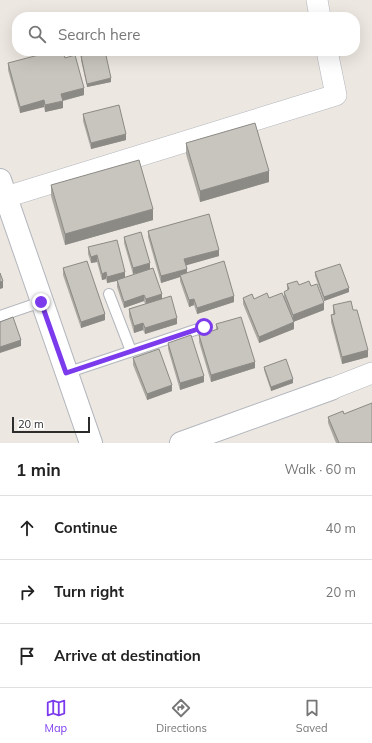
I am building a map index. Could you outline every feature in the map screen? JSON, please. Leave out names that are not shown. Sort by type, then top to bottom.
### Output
[{"type":"street","points":[[317,0],[319,12]]},
{"type":"street","points":[[91,443],[3,189],[336,95],[328,56]]},
{"type":"street","points":[[181,443],[372,373]]},
{"type":"lane","points":[[109,294],[131,351]]},
{"type":"lane","points":[[0,316],[41,302]]},
{"type":"lane","points":[[66,373],[204,327]]},
{"type":"building","points":[[35,56],[64,56],[65,58],[75,56],[84,88],[61,94],[63,101],[45,105],[44,100],[20,107],[8,63]]},
{"type":"building","points":[[81,56],[106,56],[111,78],[87,84]]},
{"type":"building","points":[[119,105],[126,134],[91,143],[83,114]]},
{"type":"building","points":[[255,123],[269,171],[200,191],[186,143]]},
{"type":"building","points":[[139,160],[153,209],[65,234],[51,185]]},
{"type":"building","points":[[209,214],[219,250],[184,259],[187,269],[161,276],[148,231]]},
{"type":"building","points":[[141,232],[150,263],[133,268],[124,237]]},
{"type":"building","points":[[117,240],[125,272],[107,277],[106,272],[102,274],[97,255],[91,257],[88,247]]},
{"type":"building","points":[[87,261],[105,314],[81,322],[63,268]]},
{"type":"building","points":[[224,261],[234,296],[197,308],[194,299],[189,300],[180,275]]},
{"type":"building","points":[[340,264],[349,288],[324,297],[315,272]]},
{"type":"building","points":[[153,268],[162,294],[146,299],[144,295],[124,302],[117,280]]},
{"type":"building","points":[[0,273],[3,281],[0,282]]},
{"type":"building","points":[[297,281],[299,285],[309,281],[311,286],[317,284],[324,303],[293,315],[284,292],[289,289],[287,284]]},
{"type":"building","points":[[267,293],[269,298],[282,293],[294,322],[259,337],[243,298],[252,294],[254,299]]},
{"type":"building","points":[[171,296],[177,318],[145,328],[143,323],[134,326],[129,309]]},
{"type":"building","points":[[351,301],[353,310],[357,310],[368,350],[342,357],[331,315],[335,314],[333,305]]},
{"type":"building","points":[[13,317],[21,340],[0,347],[0,322]]},
{"type":"building","points":[[241,317],[255,362],[211,375],[199,335],[218,329],[216,324]]},
{"type":"building","points":[[191,335],[204,376],[180,383],[168,343]]},
{"type":"building","points":[[159,349],[172,385],[147,394],[133,358]]},
{"type":"building","points":[[286,359],[293,379],[271,387],[264,367]]},
{"type":"building","points":[[372,403],[372,443],[339,443],[328,417],[343,411],[344,414]]},
{"type":"route","points":[[41,302],[66,373],[204,327]]}]
